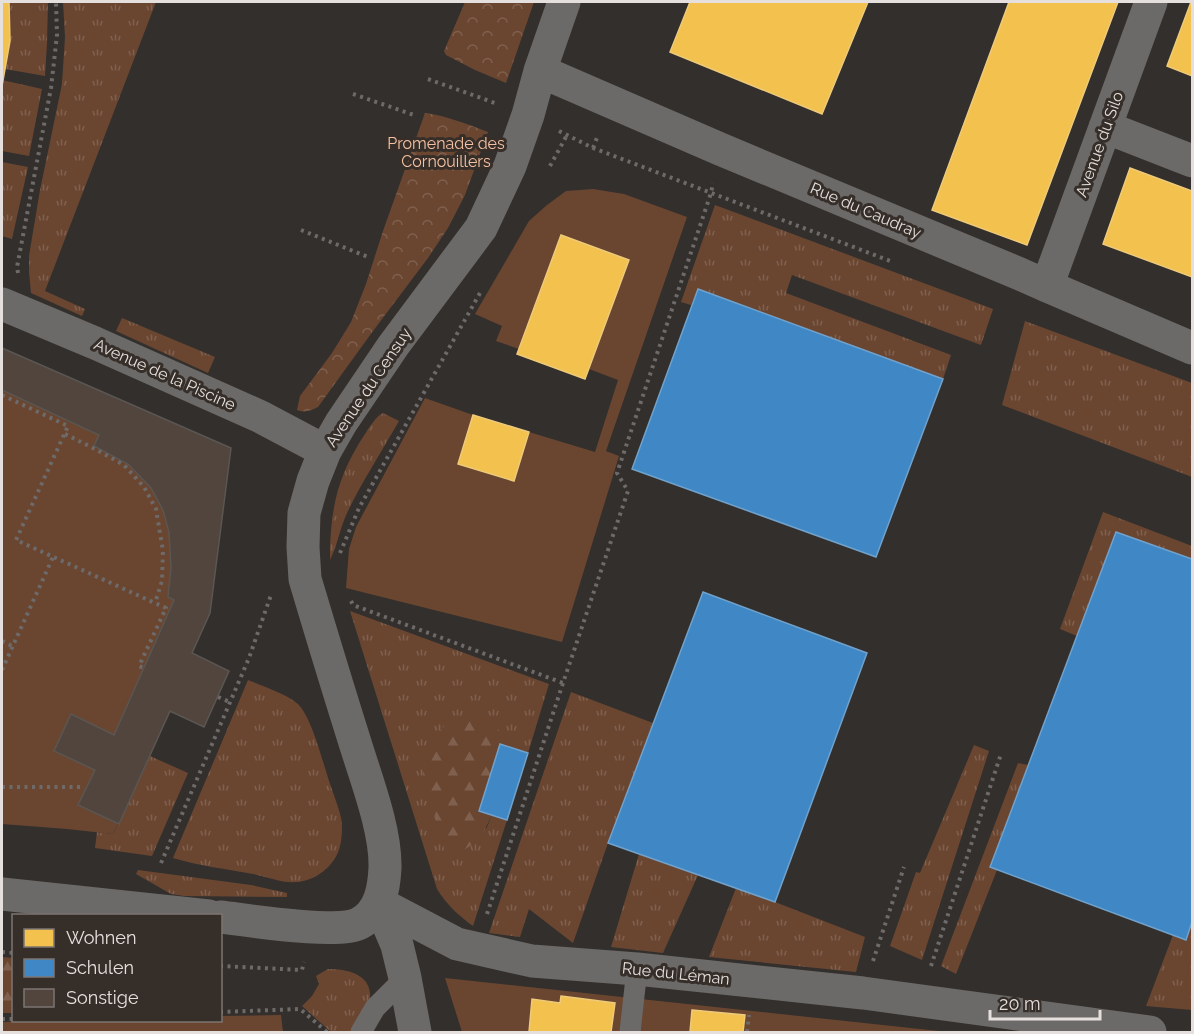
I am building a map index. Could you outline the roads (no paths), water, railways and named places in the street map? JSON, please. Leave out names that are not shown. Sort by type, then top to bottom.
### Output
[{"type":"street","name":"Avenue du Censuy","points":[[379,903],[385,867],[383,845],[373,801],[305,579],[304,513],[325,451],[346,415],[381,363],[481,228],[510,166],[564,2]]},
{"type":"street","name":"Avenue du Silo","points":[[1047,286],[1151,2]]},
{"type":"street","name":"Rue du Caudray","points":[[540,71],[1192,348]]},
{"type":"street","points":[[1105,127],[1192,161]]},
{"type":"street","name":"Avenue de la Piscine","points":[[12,309],[95,343],[261,417],[325,451]]},
{"type":"street","points":[[2,894],[199,914]]},
{"type":"street","points":[[222,917],[334,928],[358,925],[370,917],[379,903]]},
{"type":"street","points":[[379,903],[397,945],[415,1032]]},
{"type":"street","name":"Rue du Léman","points":[[379,903],[457,944],[532,961],[637,969],[863,993],[1150,1032]]},
{"type":"lane","points":[[630,1032],[637,969]]},
{"type":"lane","points":[[361,1032],[375,1008],[405,978]]},
{"type":"park label","name":"Promenade des Cornouillers","points":[[446,152]]}]
